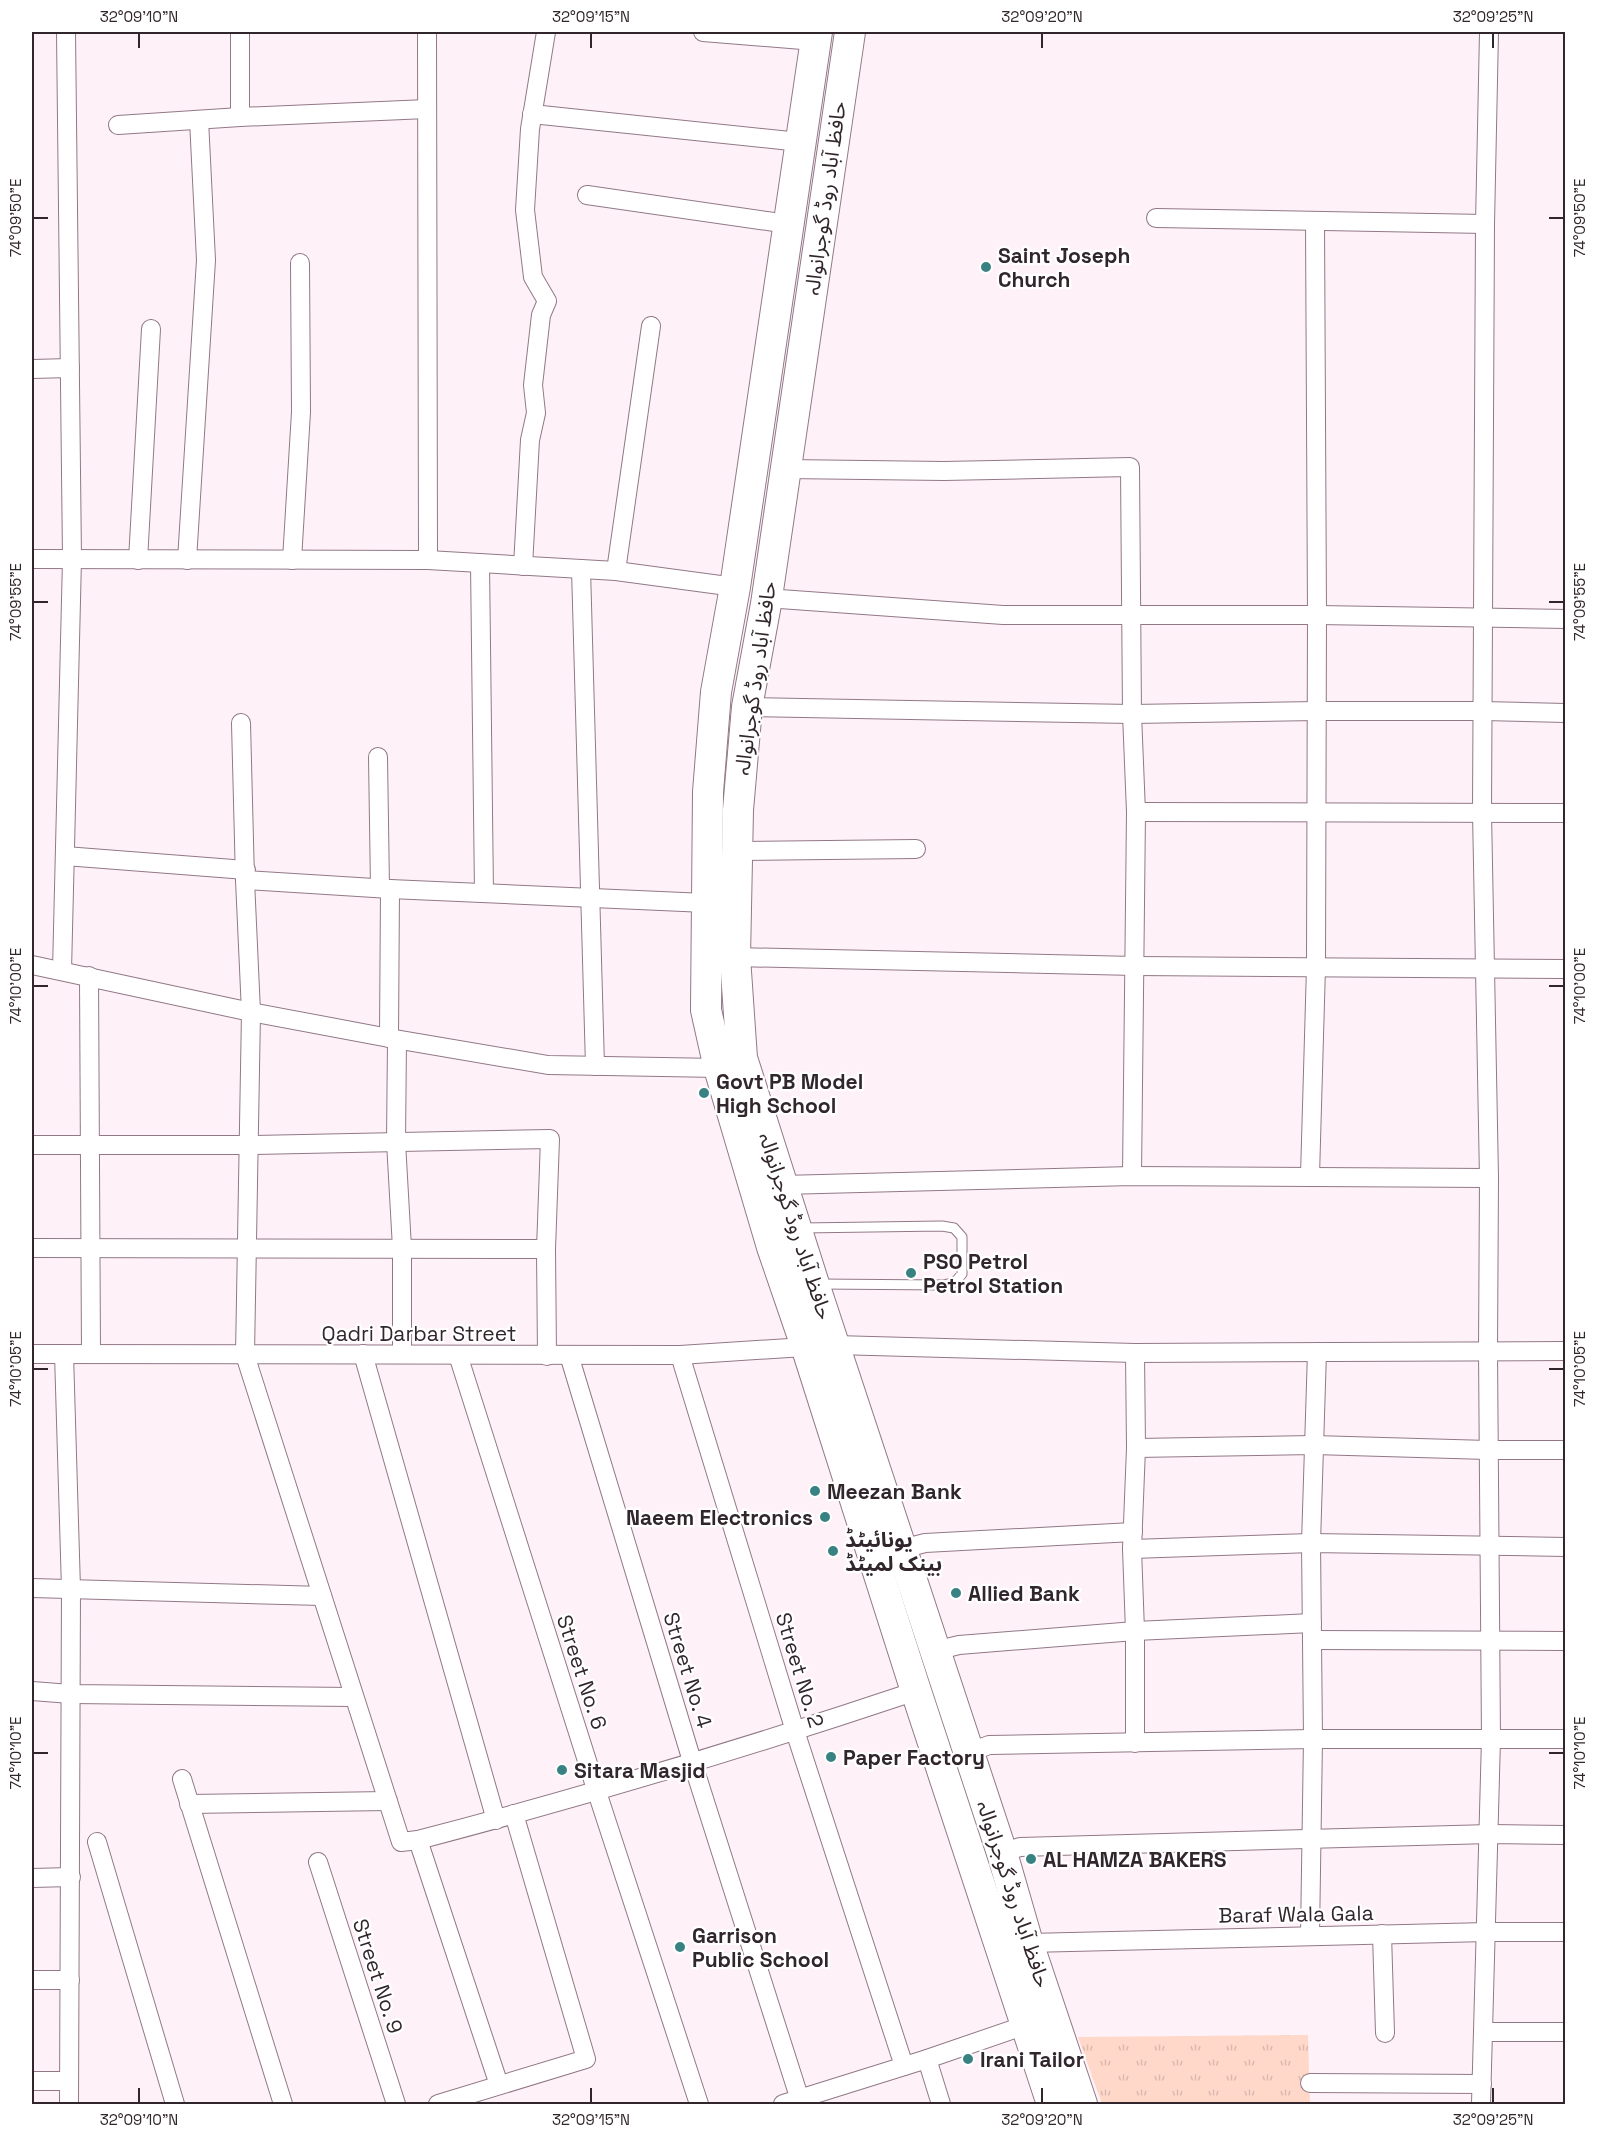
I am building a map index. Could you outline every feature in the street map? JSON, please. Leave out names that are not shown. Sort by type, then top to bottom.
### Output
[{"type":"main road","name":"حافظ آباد روڈ گوجرانوالہ","points":[[850,32],[786,469],[747,707],[738,810],[735,957],[742,1058],[814,1284],[821,1347],[916,1691],[1052,2104]]},
{"type":"main road","name":"حافظ آباد روڈ گوجرانوالہ","points":[[816,36],[735,587],[715,704],[708,792],[706,1010],[719,1068],[772,1247],[821,1347],[902,1550],[1082,2104]]},
{"type":"street","points":[[62,971],[72,559],[66,32]]},
{"type":"street","points":[[240,32],[240,117]]},
{"type":"street","points":[[427,32],[428,560]]},
{"type":"street","points":[[523,566],[530,440],[536,413],[533,385],[541,315],[547,301],[533,277],[525,210],[532,114],[546,32]]},
{"type":"street","points":[[703,32],[816,36]]},
{"type":"street","points":[[1481,2104],[1491,1739],[1488,1450],[1489,1178],[1482,812],[1485,224],[1489,32]]},
{"type":"street","points":[[118,125],[427,109]]},
{"type":"street","points":[[532,114],[800,142]]},
{"type":"street","points":[[187,560],[206,260],[199,120]]},
{"type":"street","points":[[587,195],[788,224]]},
{"type":"street","points":[[1156,218],[1485,224]]},
{"type":"street","points":[[1310,1176],[1316,967],[1317,813],[1315,220]]},
{"type":"street","points":[[292,560],[301,412],[300,263]]},
{"type":"street","points":[[616,571],[651,326]]},
{"type":"street","points":[[138,560],[151,329]]},
{"type":"street","points":[[32,369],[70,368]]},
{"type":"street","points":[[786,469],[944,471],[1130,466],[1130,615],[1136,812],[1132,1176]]},
{"type":"street","points":[[32,559],[428,560],[616,571],[735,587]]},
{"type":"street","points":[[480,563],[484,893]]},
{"type":"street","points":[[580,569],[595,1066]]},
{"type":"street","points":[[766,598],[1003,615],[1317,615],[1566,619]]},
{"type":"street","points":[[747,707],[1132,714],[1317,711],[1566,713]]},
{"type":"street","points":[[241,723],[251,1012],[245,1355],[401,1842],[418,1840],[496,1820],[795,1731],[916,1691]]},
{"type":"street","points":[[378,757],[402,1248],[402,1354]]},
{"type":"street","points":[[1136,812],[1566,813]]},
{"type":"street","points":[[737,851],[916,849]]},
{"type":"street","points":[[65,856],[385,889],[706,903]]},
{"type":"street","points":[[735,957],[1134,966],[1566,969]]},
{"type":"street","points":[[32,965],[251,1012],[548,1065],[719,1068]]},
{"type":"street","points":[[89,976],[91,1354]]},
{"type":"street","points":[[32,1145],[550,1139],[546,1249],[547,1356]]},
{"type":"street","points":[[782,1185],[1132,1176],[1489,1178]]},
{"type":"street","points":[[32,1248],[546,1249]]},
{"type":"street","name":"Qadri Darbar Street","points":[[32,1354],[680,1355],[821,1347],[1136,1353],[1566,1351]]},
{"type":"street","points":[[1310,1936],[1313,1738],[1311,1543],[1317,1352]]},
{"type":"street","points":[[1134,1743],[1133,1540],[1136,1353]]},
{"type":"street","points":[[64,1354],[71,1589],[69,2104]]},
{"type":"street","points":[[363,1354],[496,1820]]},
{"type":"street","name":"Street No. 6","points":[[458,1355],[699,2104]]},
{"type":"street","name":"Street No. 4","points":[[568,1355],[692,1761],[792,2102]]},
{"type":"street","name":"Street No. 2","points":[[680,1355],[795,1731],[904,2066]]},
{"type":"street","points":[[1136,1448],[1314,1445],[1566,1450]]},
{"type":"street","points":[[902,1550],[925,1543],[1133,1540],[1566,1547]]},
{"type":"street","points":[[32,1588],[322,1596]]},
{"type":"street","points":[[935,1652],[959,1645],[1135,1631],[1313,1631],[1491,1640],[1566,1641]]},
{"type":"street","points":[[32,1691],[71,1694],[353,1697]]},
{"type":"street","points":[[968,1753],[989,1745],[1313,1738],[1566,1739]]},
{"type":"street","points":[[182,1779],[283,2104]]},
{"type":"street","points":[[189,1804],[388,1801]]},
{"type":"street","points":[[438,2104],[586,2059],[514,1814]]},
{"type":"street","points":[[1002,1853],[1020,1847],[1490,1834],[1566,1835]]},
{"type":"street","points":[[418,1840],[499,2085]]},
{"type":"street","points":[[97,1842],[175,2104]]},
{"type":"street","name":"Street No. 9","points":[[318,1862],[396,2104]]},
{"type":"street","points":[[32,1878],[71,1877]]},
{"type":"street","name":"Baraf Wala Gala","points":[[1028,1943],[1566,1932]]},
{"type":"street","points":[[1382,1934],[1385,2033]]},
{"type":"street","points":[[32,1980],[70,1980]]},
{"type":"street","points":[[792,2102],[831,2097],[904,2066],[1026,2025]]},
{"type":"street","points":[[1483,2032],[1566,2032]]},
{"type":"street","points":[[927,2059],[941,2104]]},
{"type":"street","points":[[32,2081],[69,2081]]},
{"type":"street","points":[[1310,2083],[1482,2084]]},
{"type":"lane","points":[[796,1228],[942,1226],[954,1228],[962,1237],[962,1274],[954,1282],[944,1285],[814,1284]]},
{"type":"green space","points":[[1308,2035],[1310,2104],[1102,2104],[1078,2037]]},
{"type":"place","name":"Saint Joseph Church","points":[[986,267]]},
{"type":"place","name":"Govt PB Model High School","points":[[704,1093]]},
{"type":"place","name":"PSO Petrol Petrol Station","points":[[911,1273]]},
{"type":"place","name":"Meezan Bank","points":[[815,1491]]},
{"type":"place","name":"Naeem Electronics","points":[[825,1517]]},
{"type":"place","name":"یونائیٹڈ بینک لمیٹڈ","points":[[833,1551]]},
{"type":"place","name":"Allied Bank","points":[[956,1593]]},
{"type":"place","name":"Paper Factory","points":[[831,1757]]},
{"type":"place","name":"Sitara Masjid","points":[[562,1770]]},
{"type":"place","name":"AL HAMZA BAKERS","points":[[1031,1859]]},
{"type":"place","name":"Garrison Public School","points":[[680,1947]]},
{"type":"place","name":"Irani Tailor","points":[[968,2059]]}]
